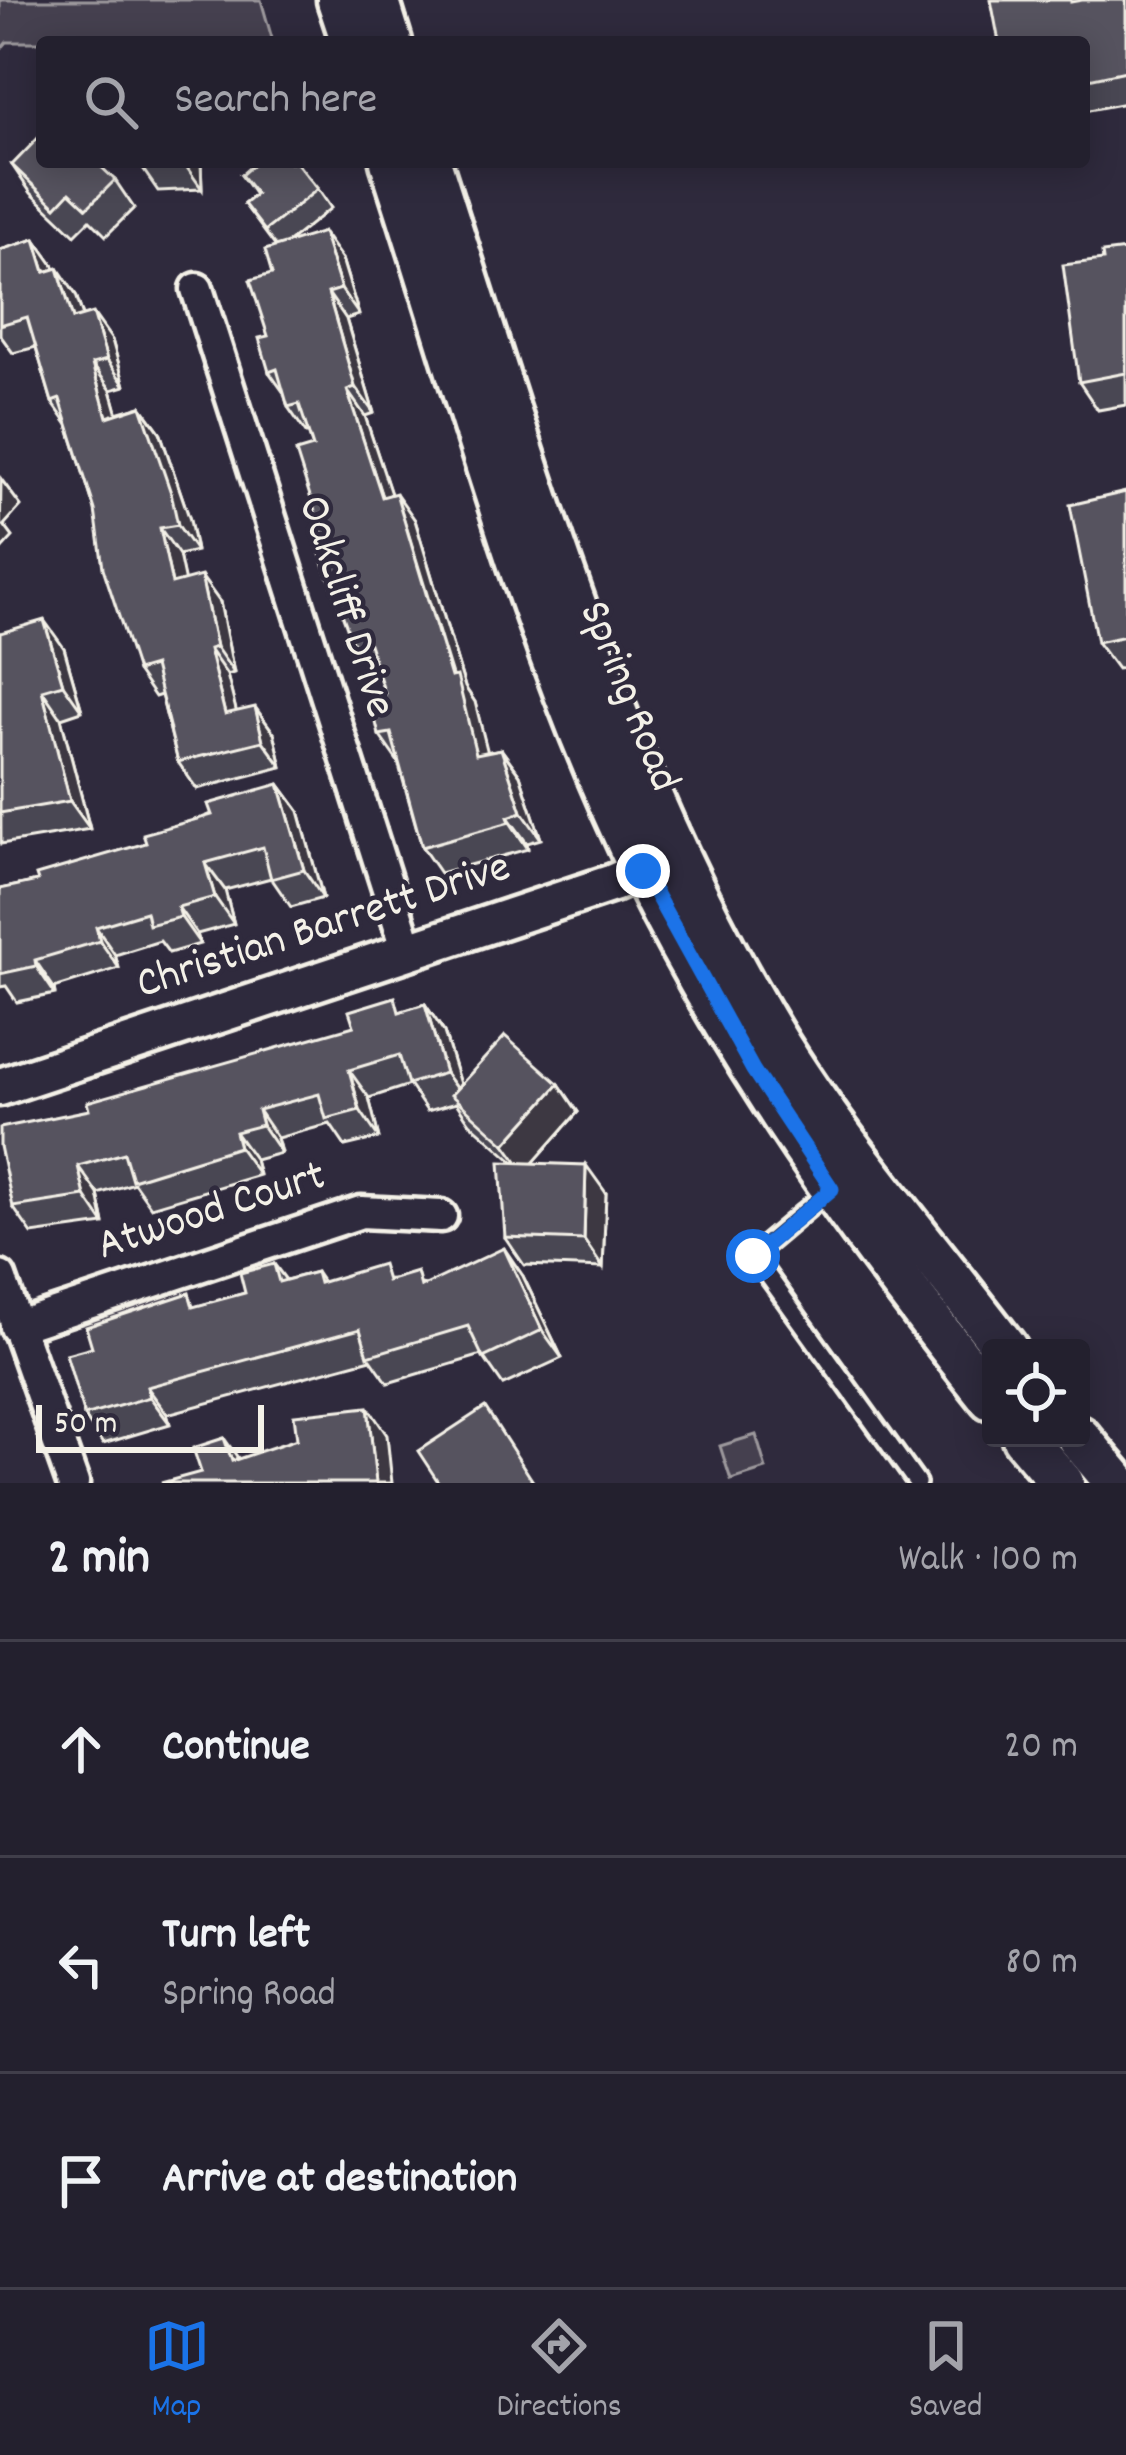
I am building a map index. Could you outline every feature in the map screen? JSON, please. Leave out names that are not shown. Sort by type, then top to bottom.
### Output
[{"type":"main road","points":[[339,0],[351,36]]},
{"type":"main road","points":[[376,0],[388,36]]},
{"type":"main road","name":"Spring Road","points":[[394,168],[525,576],[753,1070],[832,1189],[982,1386]]},
{"type":"main road","name":"Spring Road","points":[[431,168],[660,863],[793,1065],[998,1339]]},
{"type":"main road","points":[[1032,1447],[1062,1483]]},
{"type":"main road","points":[[1087,1447],[1117,1483]]},
{"type":"street","name":"Oakcliff Drive","points":[[197,289],[408,951]]},
{"type":"street","name":"Christian Barrett Drive","points":[[0,1087],[660,863]]},
{"type":"street","name":"Atwood Court","points":[[16,1327],[361,1212],[441,1216]]},
{"type":"street","points":[[0,1277],[73,1483]]},
{"type":"lane","points":[[832,1189],[753,1256],[917,1483]]},
{"type":"shaded area","points":[[0,0],[261,0],[271,36],[36,36],[36,42],[7,42],[0,50]]},
{"type":"shaded area","points":[[756,1435],[766,1469],[731,1480],[720,1446]]},
{"type":"building","points":[[991,0],[1126,0],[1126,71],[1090,79],[1090,36],[998,36]]},
{"type":"building","points":[[36,140],[36,168],[102,168],[115,180],[87,208],[70,192],[56,207],[12,165]]},
{"type":"building","points":[[249,168],[301,168],[318,189],[265,231],[244,204],[256,194],[241,175]]},
{"type":"building","points":[[323,232],[341,289],[328,293],[355,387],[347,390],[382,497],[396,493],[451,677],[457,676],[476,754],[501,749],[522,812],[508,817],[510,822],[422,847],[391,733],[379,735],[370,698],[385,694],[369,644],[355,649],[316,543],[324,540],[296,452],[313,447],[299,404],[288,407],[277,369],[269,372],[259,338],[268,336],[250,280],[272,274],[265,250]]},
{"type":"building","points":[[35,239],[45,272],[58,268],[73,319],[93,313],[107,360],[92,364],[107,417],[141,406],[178,525],[160,528],[172,584],[201,576],[216,647],[209,649],[225,714],[255,707],[263,741],[178,762],[154,666],[137,671],[103,568],[95,510],[60,399],[52,402],[27,317],[0,325],[0,250]]},
{"type":"building","points":[[1126,250],[1126,373],[1079,382],[1063,265],[1103,260],[1102,253]]},
{"type":"building","points":[[1126,492],[1126,636],[1097,642],[1070,505]]},
{"type":"building","points":[[44,620],[63,684],[42,690],[70,801],[0,813],[0,633]]},
{"type":"building","points":[[279,784],[304,870],[271,879],[263,847],[205,863],[215,897],[178,907],[181,917],[149,925],[146,912],[96,927],[100,941],[35,960],[36,966],[0,974],[0,889],[38,881],[36,875],[146,843],[143,834],[212,815],[208,804]]},
{"type":"building","points":[[395,997],[399,1012],[425,1004],[445,1073],[408,1084],[399,1055],[349,1070],[360,1110],[326,1119],[319,1094],[258,1110],[262,1125],[235,1132],[239,1147],[132,1180],[124,1153],[78,1166],[85,1196],[13,1207],[0,1128],[89,1110],[87,1102],[354,1026],[349,1011]]},
{"type":"building","points":[[505,1036],[559,1084],[505,1144],[451,1095]]},
{"type":"building","points":[[500,1162],[586,1165],[584,1240],[505,1237]]},
{"type":"building","points":[[504,1248],[542,1330],[483,1358],[468,1326],[368,1356],[360,1329],[147,1387],[150,1397],[84,1416],[66,1354],[92,1347],[86,1327],[189,1293],[193,1307],[245,1293],[240,1273],[274,1264],[279,1282],[316,1272],[319,1283],[382,1264],[387,1281],[417,1272],[421,1287]]},
{"type":"building","points":[[368,1407],[376,1483],[161,1483],[201,1472],[193,1448],[224,1438],[232,1461],[297,1439],[294,1415]]},
{"type":"building","points":[[485,1407],[534,1483],[439,1483],[418,1451]]},
{"type":"route","points":[[643,871],[753,1070],[832,1189],[753,1256]]}]
